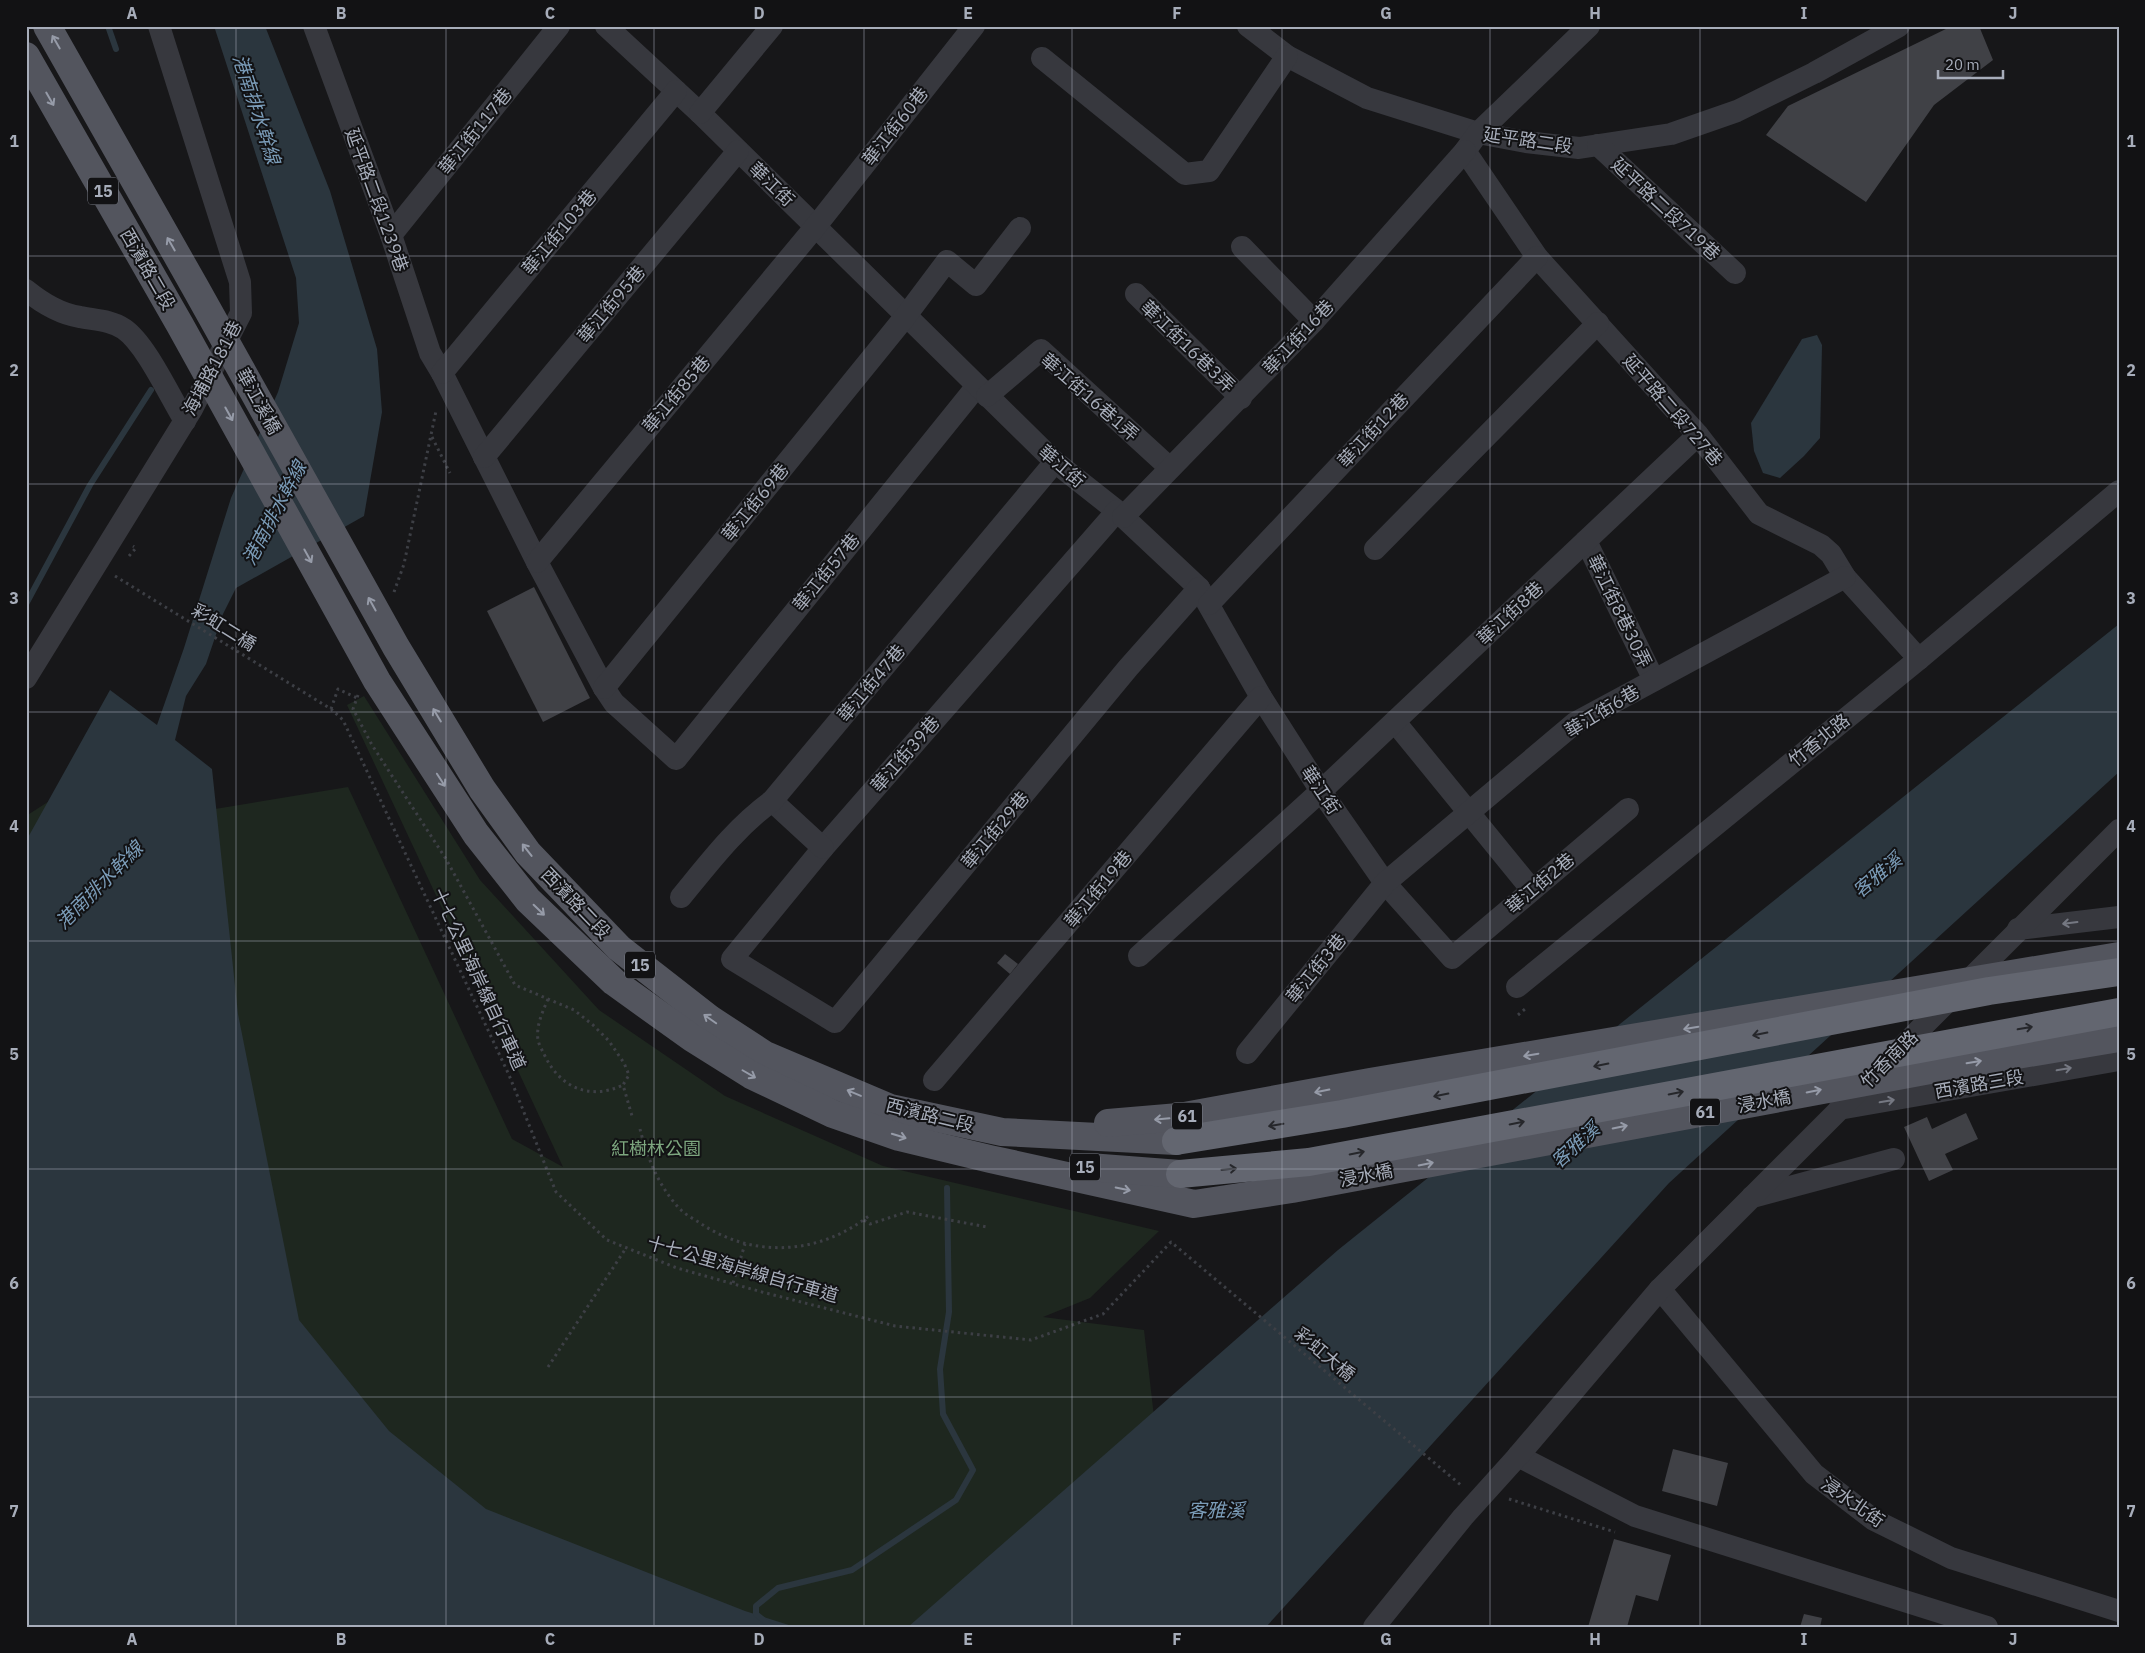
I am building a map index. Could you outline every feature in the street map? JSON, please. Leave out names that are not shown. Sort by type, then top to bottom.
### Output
[{"type":"highway","name":"61","points":[[1176,1141],[1342,1114],[1989,991],[2119,972]]},
{"type":"highway","name":"浸水橋","points":[[1180,1174],[1309,1162],[1963,1039],[2119,1012]]},
{"type":"main road","name":"西濱路二段","points":[[47,26],[195,287]]},
{"type":"main road","name":"西濱路二段","points":[[26,56],[180,325]]},
{"type":"main road","name":"華江溪橋","points":[[195,287],[396,647]]},
{"type":"main road","name":"華江溪橋","points":[[180,325],[367,689]]},
{"type":"main road","name":"西濱路二段","points":[[396,647],[482,789],[528,853],[619,948],[710,1019],[765,1054],[890,1108],[1002,1132],[1176,1141]]},
{"type":"main road","name":"西濱路二段","points":[[367,689],[528,900],[614,982],[692,1038],[751,1076],[833,1114],[883,1131],[990,1160],[1194,1204],[1292,1189]]},
{"type":"main road","name":"西濱路二段","points":[[1002,1132],[1179,1118],[1370,1082],[2119,956]]},
{"type":"main road","name":"浸水橋","points":[[1292,1189],[1947,1066],[2119,1038]]},
{"type":"main road","name":"西濱路二段","points":[[990,1160],[1180,1174]]},
{"type":"street","name":"海埔路181巷","points":[[26,678],[184,421],[241,313],[237,273],[159,26]]},
{"type":"street","name":"延平路二段1239巷","points":[[314,26],[392,235],[430,353],[604,688],[614,703],[676,759]]},
{"type":"street","name":"華江街117巷","points":[[392,235],[559,26]]},
{"type":"street","name":"華江街","points":[[606,26],[700,113],[816,226],[905,317],[1055,462],[1120,514],[1204,596],[1229,644],[1321,791],[1385,883],[1452,958]]},
{"type":"street","points":[[700,113],[772,26]]},
{"type":"street","name":"華江街60巷","points":[[816,226],[974,26]]},
{"type":"street","name":"延平路二段","points":[[1248,26],[1287,56],[1367,98],[1472,142],[1526,142],[1579,148],[1671,134],[1737,111],[1814,73],[1899,26]]},
{"type":"street","name":"華江街16巷","points":[[1120,514],[1241,398],[1314,321],[1472,142],[1589,26]]},
{"type":"street","points":[[1042,58],[1185,174],[1209,172],[1287,56]]},
{"type":"street","name":"華江街103巷","points":[[442,373],[676,91]]},
{"type":"street","name":"延平路二段727巷","points":[[1472,142],[1538,257],[1698,435],[1759,514],[1821,544],[1831,554],[1845,577],[1918,659]]},
{"type":"street","name":"延平路二段719巷","points":[[1598,145],[1735,273]]},
{"type":"street","name":"華江街95巷","points":[[484,457],[738,151]]},
{"type":"street","name":"華江街85巷","points":[[537,562],[816,226]]},
{"type":"street","name":"華江街69巷","points":[[604,688],[905,317],[947,261],[976,286],[1020,228]]},
{"type":"street","points":[[1242,248],[1314,321]]},
{"type":"street","name":"華江街12巷","points":[[1204,596],[1538,257]]},
{"type":"street","points":[[26,290],[38,300],[60,312],[97,319],[125,329],[140,345],[184,421]]},
{"type":"street","name":"華江街16巷3弄","points":[[1136,294],[1241,398]]},
{"type":"street","points":[[1374,549],[1598,323]]},
{"type":"street","name":"華江街16巷1弄","points":[[982,391],[1041,350],[1170,468]]},
{"type":"street","name":"華江街57巷","points":[[676,759],[982,391]]},
{"type":"street","name":"華江街8巷","points":[[1139,956],[1321,791],[1698,435]]},
{"type":"street","name":"華江街47巷","points":[[681,897],[732,837],[756,813],[772,801],[1055,462]]},
{"type":"street","name":"竹香北路","points":[[1517,987],[1918,659],[2119,491]]},
{"type":"street","name":"華江街39巷","points":[[778,987],[732,958],[823,848],[1120,514]]},
{"type":"street","name":"華江街8巷30弄","points":[[1586,541],[1654,680]]},
{"type":"street","name":"華江街6巷","points":[[1385,883],[1575,723],[1845,577]]},
{"type":"street","name":"華江街29巷","points":[[778,987],[835,1022],[1128,668],[1204,596]]},
{"type":"street","name":"華江街19巷","points":[[934,1080],[1261,697]]},
{"type":"street","points":[[1394,722],[1532,890]]},
{"type":"street","points":[[772,801],[823,848]]},
{"type":"street","name":"華江街2巷","points":[[1452,958],[1628,809]]},
{"type":"street","name":"竹香南路","points":[[1374,1627],[1463,1517],[1518,1456],[1660,1289],[2119,830]]},
{"type":"street","name":"華江街3巷","points":[[1247,1053],[1385,883]]},
{"type":"street","points":[[2018,929],[2119,917]]},
{"type":"street","name":"西濱路三段","points":[[1838,1109],[2119,1060]]},
{"type":"street","points":[[1751,1197],[1894,1159]]},
{"type":"street","name":"浸水北街","points":[[1660,1289],[1814,1474],[1874,1520],[1951,1558],[2119,1611]]},
{"type":"street","points":[[1518,1456],[1635,1516],[1987,1627]]},
{"type":"path","points":[[432,437],[450,473]]},
{"type":"path","name":"彩虹二橋","points":[[112,575],[331,709]]},
{"type":"path","points":[[331,709],[338,689],[367,689]]},
{"type":"path","name":"十七公里海岸線自行車道","points":[[331,709],[343,720],[492,1040],[556,1192],[607,1240],[677,1268],[895,1326],[1031,1340],[1103,1314],[1170,1242]]},
{"type":"path","points":[[548,999],[539,1020],[538,1041],[557,1077],[573,1088],[592,1091],[611,1091],[623,1085]]},
{"type":"path","points":[[640,1129],[644,1145],[659,1180],[681,1210],[713,1231],[745,1244],[775,1249],[811,1245],[842,1233],[870,1215]]},
{"type":"path","points":[[864,1220],[870,1224],[907,1212],[987,1227]]},
{"type":"path","name":"彩虹大橋","points":[[1170,1242],[1461,1486]]},
{"type":"path","points":[[733,1284],[745,1244]]},
{"type":"path","points":[[548,1367],[626,1248]]},
{"type":"green space","name":"紅樹林公園","points":[[364,696],[480,880],[599,1010],[725,1096],[883,1166],[1159,1231],[1090,1298],[1043,1317],[1144,1330],[1164,1503],[1162,1627],[26,1627],[26,816],[110,762],[148,820],[348,787],[512,1139],[563,1167],[347,705]]},
{"type":"water","name":"港南排水幹線","points":[[214,26],[265,26],[330,191],[377,349],[382,412],[364,516],[236,588],[223,614],[206,664],[186,696],[175,740],[212,769],[238,1014],[299,1320],[389,1431],[486,1509],[745,1611],[795,1627],[26,1627],[26,841],[110,690],[157,725],[184,648],[231,498],[278,392],[299,323],[296,278]]},
{"type":"water","points":[[1817,335],[1822,345],[1820,438],[1780,478],[1763,473],[1754,451],[1751,423],[1802,339]]},
{"type":"water","name":"客雅溪","points":[[2119,624],[2119,772],[1669,1183],[1266,1627],[908,1627],[1338,1250]]},
{"type":"building","points":[[1952,26],[1979,26],[1993,60],[1934,105],[1866,202],[1766,135],[1788,106]]},
{"type":"building","points":[[534,587],[590,698],[543,722],[487,611]]},
{"type":"building","points":[[1005,954],[1018,964],[1010,974],[997,963]]},
{"type":"building","points":[[1966,1113],[1978,1139],[1945,1154],[1953,1170],[1929,1181],[1904,1127],[1927,1117],[1932,1129]]},
{"type":"building","points":[[1673,1449],[1728,1463],[1717,1506],[1662,1491]]},
{"type":"building","points":[[1614,1539],[1671,1555],[1658,1601],[1636,1595],[1627,1627],[1588,1627]]},
{"type":"building","points":[[1804,1614],[1822,1618],[1820,1627],[1800,1627]]},
{"type":"waterway","points":[[108,26],[116,49]]},
{"type":"waterway","points":[[26,604],[90,485],[151,390]]},
{"type":"waterway","points":[[772,1627],[756,1614],[756,1606],[778,1588],[852,1570],[956,1500],[973,1470],[943,1414],[940,1369],[949,1312],[947,1188]]}]
